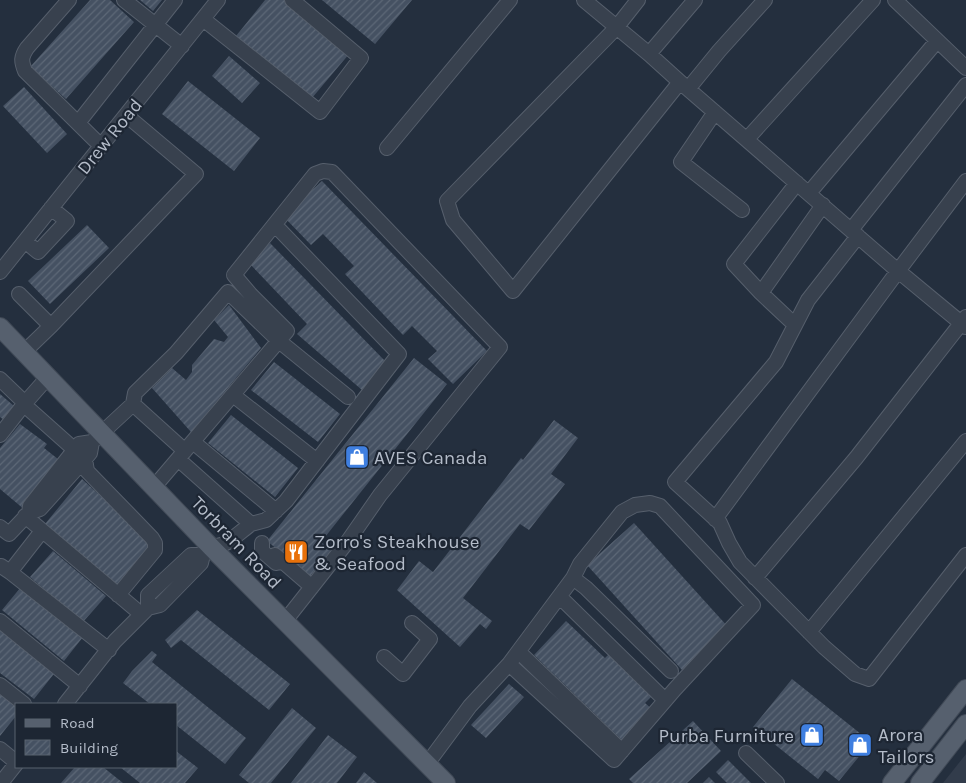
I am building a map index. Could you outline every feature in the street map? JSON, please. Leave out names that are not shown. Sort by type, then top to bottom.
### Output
[{"type":"main road","name":"Torbram Road","points":[[0,326],[48,377],[97,437],[154,487],[206,551],[285,621],[446,783]]},
{"type":"main road","points":[[892,783],[966,689]]},
{"type":"main road","points":[[920,783],[966,724]]},
{"type":"street","points":[[69,0],[22,56],[22,63],[26,71],[101,146]]},
{"type":"street","points":[[124,0],[182,46]]},
{"type":"street","points":[[78,123],[175,0]]},
{"type":"street","name":"Drew Road","points":[[0,272],[218,0]]},
{"type":"street","points":[[203,19],[320,112],[361,58],[292,0]]},
{"type":"street","points":[[387,148],[510,0]]},
{"type":"street","points":[[638,0],[616,28],[446,201],[452,220],[513,291],[684,85],[719,51],[765,0]]},
{"type":"street","points":[[649,54],[695,0]]},
{"type":"street","points":[[746,139],[873,0]]},
{"type":"street","points":[[895,0],[966,68]]},
{"type":"street","points":[[588,1],[616,28],[649,54],[823,206],[898,270],[964,322],[856,458],[755,578]]},
{"type":"street","points":[[809,193],[938,41]]},
{"type":"street","points":[[966,85],[855,233],[808,300],[776,362],[675,482],[720,523],[740,562],[755,578],[824,647],[855,674],[869,679],[966,555]]},
{"type":"street","points":[[715,112],[681,162],[742,210]]},
{"type":"street","points":[[24,352],[196,174],[126,115]]},
{"type":"street","points":[[154,487],[287,331],[234,275],[316,174],[323,171],[332,172],[500,347],[380,495],[348,541],[285,621]]},
{"type":"street","points":[[715,519],[898,270],[966,181]]},
{"type":"street","points":[[795,325],[734,264],[797,183]]},
{"type":"street","points":[[761,293],[823,206]]},
{"type":"street","points":[[25,241],[38,252],[67,221],[52,208]]},
{"type":"street","points":[[66,703],[109,650],[145,611],[160,605],[201,563],[206,551],[226,543],[248,526],[266,520],[276,512],[399,354],[275,225]]},
{"type":"street","points":[[118,595],[154,550],[155,543],[86,471],[80,455],[79,444],[97,437],[133,404],[135,393],[176,353],[228,292],[279,341],[348,397]]},
{"type":"street","points":[[19,294],[51,326]]},
{"type":"street","points":[[0,435],[28,407],[48,377]]},
{"type":"street","points":[[0,379],[80,455]]},
{"type":"street","points":[[233,395],[317,461]]},
{"type":"street","points":[[133,404],[185,451],[272,552],[312,587]]},
{"type":"street","points":[[809,632],[966,441]]},
{"type":"street","points":[[185,451],[276,512]]},
{"type":"street","points":[[0,527],[9,534],[27,515],[30,506],[80,455]]},
{"type":"street","points":[[427,764],[470,706],[519,652],[560,597],[580,564],[622,512],[635,505],[650,503],[660,506],[753,605],[665,700],[614,760],[509,664]]},
{"type":"street","points":[[27,515],[42,531],[118,595],[145,611]]},
{"type":"street","points":[[42,531],[3,567],[109,650]]},
{"type":"street","points":[[573,578],[586,588],[671,670]]},
{"type":"street","points":[[560,597],[665,700]]},
{"type":"street","points":[[0,620],[80,686]]},
{"type":"street","points":[[384,657],[403,674],[430,639],[412,623]]},
{"type":"street","points":[[519,652],[622,751]]},
{"type":"street","points":[[0,685],[23,703]]},
{"type":"street","points":[[929,783],[948,747]]},
{"type":"street","points":[[0,749],[15,762]]},
{"type":"street","points":[[746,753],[778,783]]},
{"type":"street","points":[[1,783],[15,764]]},
{"type":"shaded area","points":[[966,754],[966,783],[943,783]]},
{"type":"building","points":[[90,0],[110,0],[134,22],[66,99],[30,67]]},
{"type":"building","points":[[140,0],[162,0],[153,11]]},
{"type":"building","points":[[265,0],[284,0],[349,54],[312,98],[236,36]]},
{"type":"building","points":[[322,0],[412,0],[375,44]]},
{"type":"building","points":[[229,56],[260,83],[242,103],[212,76]]},
{"type":"building","points":[[188,81],[260,138],[234,171],[162,114]]},
{"type":"building","points":[[24,87],[67,134],[47,153],[3,106]]},
{"type":"building","points":[[322,181],[487,351],[453,384],[428,359],[437,351],[412,326],[403,335],[345,274],[354,266],[323,234],[311,245],[284,217]]},
{"type":"building","points":[[87,225],[109,248],[50,304],[28,281]]},
{"type":"building","points":[[270,243],[386,362],[362,390],[297,334],[307,324],[249,263]]},
{"type":"building","points":[[229,305],[261,348],[191,432],[152,388],[172,368],[186,380],[192,372],[192,365],[214,339],[224,342],[228,337],[214,320]]},
{"type":"building","points":[[414,358],[447,384],[321,542],[331,550],[310,576],[267,541]]},
{"type":"building","points":[[274,362],[340,414],[318,442],[251,390]]},
{"type":"building","points":[[0,394],[14,406],[4,420],[0,417]]},
{"type":"building","points":[[231,415],[298,468],[275,497],[208,443]]},
{"type":"building","points":[[554,420],[578,438],[551,474],[565,484],[529,530],[520,524],[463,598],[492,621],[486,629],[480,624],[460,647],[397,590],[419,561],[433,572],[521,458],[523,460]]},
{"type":"building","points":[[20,424],[47,444],[44,448],[63,463],[25,510],[0,489],[0,448]]},
{"type":"building","points":[[82,479],[153,544],[121,588],[45,524]]},
{"type":"building","points":[[634,523],[729,628],[682,670],[587,565]]},
{"type":"building","points":[[53,551],[106,596],[83,622],[30,577]]},
{"type":"building","points":[[21,587],[83,637],[64,661],[2,610]]},
{"type":"building","points":[[197,610],[290,684],[269,710],[181,640],[171,648],[165,640]]},
{"type":"building","points":[[566,621],[605,658],[609,654],[653,695],[645,703],[653,710],[623,741],[534,655]]},
{"type":"building","points":[[0,625],[57,670],[34,699],[0,673]]},
{"type":"building","points":[[152,651],[157,655],[152,662],[246,738],[225,764],[178,727],[178,703],[149,703],[123,683]]},
{"type":"building","name":"Purba Furniture","points":[[792,679],[871,742],[839,781],[825,770],[818,779],[753,727]]},
{"type":"building","points":[[509,684],[524,697],[486,738],[471,725]]},
{"type":"building","points":[[0,694],[15,706],[15,717],[0,736]]},
{"type":"building","points":[[292,708],[316,728],[271,783],[249,783],[239,775]]},
{"type":"building","points":[[693,721],[721,751],[687,783],[633,783],[629,779]]},
{"type":"building","points":[[328,735],[357,757],[337,783],[291,783]]},
{"type":"building","points":[[178,753],[198,768],[185,783],[140,783],[121,768],[178,768]]},
{"type":"building","points":[[728,760],[751,783],[727,783],[716,772]]},
{"type":"building","points":[[74,768],[104,768],[123,783],[61,783]]},
{"type":"building","points":[[364,772],[377,783],[356,783]]},
{"type":"building","points":[[709,777],[715,783],[703,783]]},
{"type":"place","name":"AVES Canada","points":[[357,457]]},
{"type":"place","name":"Zorro's Steakhouse & Seafood","points":[[296,552]]},
{"type":"place","name":"Purba Furniture","points":[[812,735]]},
{"type":"place","name":"Arora Tailors","points":[[860,745]]}]
